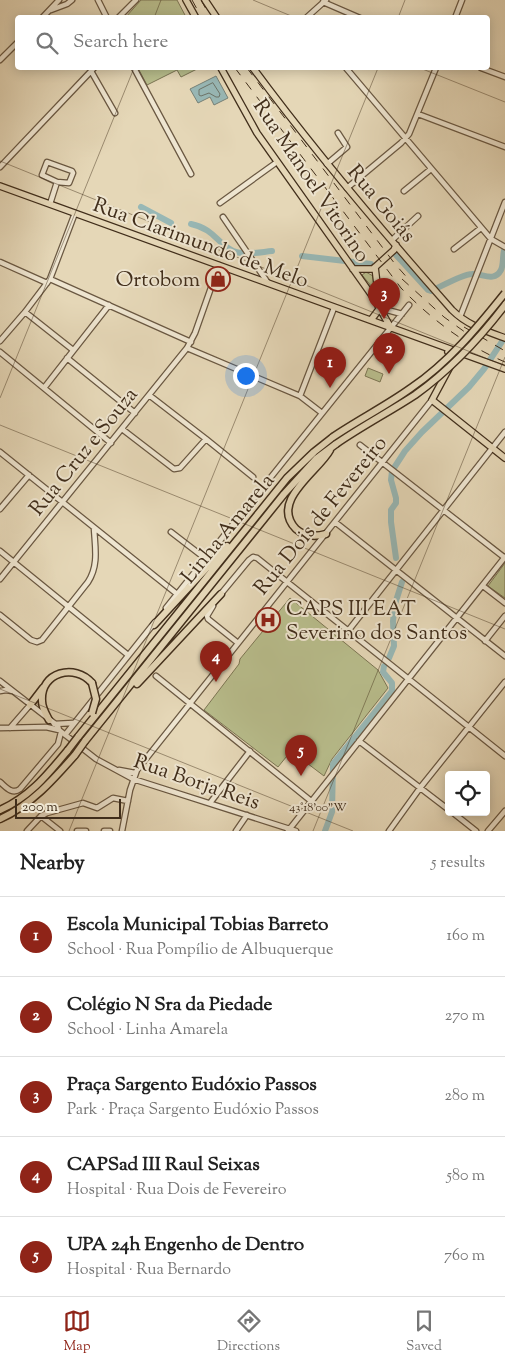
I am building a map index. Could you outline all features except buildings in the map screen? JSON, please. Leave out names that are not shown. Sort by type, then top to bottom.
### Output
[{"type":"highway","name":"Linha Amarela","points":[[0,810],[26,795],[37,786],[295,470],[436,369],[474,332],[505,293]]},
{"type":"highway","name":"Linha Amarela","points":[[0,819],[30,801],[52,781],[75,755],[284,494],[308,467],[333,442],[404,401],[438,377],[477,340],[505,305]]},
{"type":"highway","points":[[326,534],[314,537],[300,532],[292,522],[289,511],[296,492],[311,471],[326,457],[333,442]]},
{"type":"highway","points":[[154,624],[246,528]]},
{"type":"highway","points":[[116,704],[167,653],[221,594]]},
{"type":"highway","points":[[30,705],[54,676],[68,672],[85,676],[92,683],[96,699],[84,730]]},
{"type":"highway","points":[[45,686],[42,701],[52,722]]},
{"type":"main road","points":[[186,0],[194,15]]},
{"type":"main road","points":[[206,0],[215,15]]},
{"type":"main road","name":"Rua Manoel Vitorino","points":[[222,70],[256,133],[373,297],[391,328]]},
{"type":"main road","name":"Rua Goiás","points":[[254,70],[327,164],[439,295],[460,317],[474,326],[503,338]]},
{"type":"main road","name":"Rua Clarimundo de Melo","points":[[0,186],[488,363]]},
{"type":"main road","points":[[351,267],[369,270],[375,267],[396,246]]},
{"type":"main road","points":[[373,297],[376,284],[375,267]]},
{"type":"main road","points":[[371,320],[380,308]]},
{"type":"main road","points":[[438,345],[451,354],[453,361],[462,358],[488,363],[505,369]]},
{"type":"main road","name":"Rua Dois de Fevereiro","points":[[432,400],[453,361]]},
{"type":"main road","points":[[432,400],[505,458]]},
{"type":"street","points":[[45,15],[59,0]]},
{"type":"street","points":[[51,10],[72,0]]},
{"type":"street","points":[[98,0],[106,15]]},
{"type":"street","points":[[121,15],[136,0]]},
{"type":"street","points":[[456,15],[462,0]]},
{"type":"street","points":[[309,15],[325,1],[354,15]]},
{"type":"street","points":[[0,60],[15,45]]},
{"type":"street","points":[[0,167],[92,70]]},
{"type":"street","points":[[94,70],[115,113]]},
{"type":"street","points":[[135,70],[191,174]]},
{"type":"street","points":[[348,70],[481,228],[491,239],[503,246]]},
{"type":"street","points":[[347,188],[405,139],[418,114],[435,70]]},
{"type":"street","points":[[486,70],[505,77]]},
{"type":"street","points":[[418,114],[505,147]]},
{"type":"street","points":[[327,164],[347,147],[338,134]]},
{"type":"street","points":[[47,162],[73,172],[69,183],[57,182],[42,175],[47,162]]},
{"type":"street","points":[[220,203],[277,162]]},
{"type":"street","points":[[404,191],[431,169]]},
{"type":"street","points":[[50,204],[57,182]]},
{"type":"street","points":[[460,317],[505,202]]},
{"type":"street","points":[[0,341],[48,281],[76,213]]},
{"type":"street","points":[[396,246],[418,216]]},
{"type":"street","points":[[223,218],[268,283]]},
{"type":"street","points":[[454,249],[481,228]]},
{"type":"street","points":[[0,262],[108,305],[191,342]]},
{"type":"street","name":"Rua Cruz e Souza","points":[[0,579],[187,348],[191,342],[219,265]]},
{"type":"street","points":[[44,388],[108,305]]},
{"type":"street","points":[[0,782],[14,792],[20,789],[58,744],[61,732],[73,723],[154,624],[176,594],[409,305]]},
{"type":"street","points":[[300,396],[334,308]]},
{"type":"street","points":[[380,308],[402,314]]},
{"type":"street","points":[[25,312],[73,350]]},
{"type":"street","points":[[187,348],[300,396],[322,413]]},
{"type":"street","points":[[0,352],[111,443]]},
{"type":"street","points":[[67,358],[135,413]]},
{"type":"street","points":[[149,395],[253,477]]},
{"type":"street","name":"Rua Dois de Fevereiro","points":[[122,831],[135,774],[432,400]]},
{"type":"street","points":[[122,429],[172,468],[180,468],[206,439]]},
{"type":"street","points":[[348,631],[505,432]]},
{"type":"street","points":[[289,830],[505,558],[360,445]]},
{"type":"street","points":[[0,452],[176,594]]},
{"type":"street","points":[[0,509],[28,475]]},
{"type":"street","points":[[335,522],[505,656]]},
{"type":"street","points":[[0,615],[32,640],[37,642],[42,640],[88,582],[95,569],[94,528]]},
{"type":"street","points":[[171,532],[206,559]]},
{"type":"street","points":[[0,551],[128,655]]},
{"type":"street","points":[[238,643],[207,618],[221,594],[253,557],[505,756]]},
{"type":"street","points":[[278,576],[281,589]]},
{"type":"street","points":[[483,586],[505,603]]},
{"type":"street","points":[[485,641],[505,616]]},
{"type":"street","points":[[156,676],[312,801]]},
{"type":"street","name":"Rua Borja Reis","points":[[0,681],[58,726],[61,732],[96,759],[133,779],[296,831]]},
{"type":"street","points":[[388,831],[505,682]]},
{"type":"street","points":[[0,692],[6,690],[13,692]]},
{"type":"street","points":[[21,698],[22,714]]},
{"type":"street","points":[[10,728],[30,705]]},
{"type":"street","points":[[52,722],[73,723]]},
{"type":"street","points":[[0,728],[50,728],[61,732]]},
{"type":"street","points":[[58,744],[70,739]]},
{"type":"street","points":[[359,741],[445,807]]},
{"type":"street","points":[[210,803],[250,751]]},
{"type":"street","name":"Rua Borja Reis","points":[[117,770],[135,774]]},
{"type":"street","points":[[27,831],[41,816],[83,803],[99,808],[112,798],[128,801]]},
{"type":"street","points":[[488,831],[505,811]]},
{"type":"street","points":[[236,831],[247,815]]},
{"type":"street","points":[[41,816],[60,831]]},
{"type":"street","points":[[456,816],[476,831]]},
{"type":"street","points":[[77,831],[86,831]]},
{"type":"street","points":[[104,831],[110,831]]},
{"type":"green space","points":[[141,0],[177,0],[185,15],[128,15]]},
{"type":"green space","points":[[139,70],[177,70],[147,85]]},
{"type":"green space","points":[[177,70],[195,70],[181,77]]},
{"type":"green space","points":[[366,272],[373,276],[374,286],[372,287],[362,275]]},
{"type":"green space","points":[[368,368],[383,374],[380,382],[365,376]]},
{"type":"green space","points":[[505,563],[505,598],[488,586]]},
{"type":"green space","points":[[290,598],[378,670],[388,688],[332,759],[324,776],[291,751],[278,767],[204,710],[239,664],[240,659]]},
{"type":"water","points":[[216,76],[228,98],[214,105],[210,97],[198,103],[190,89]]},
{"type":"waterway","points":[[141,207],[171,223]]},
{"type":"waterway","points":[[191,224],[205,229],[233,251],[242,253],[272,251]]},
{"type":"waterway","points":[[396,255],[431,291],[457,278],[468,275],[495,276],[502,268],[505,247]]},
{"type":"waterway","points":[[302,256],[371,264]]},
{"type":"waterway","points":[[396,558],[391,522],[391,510],[396,503],[391,480],[392,471],[405,451],[422,432],[469,387],[484,369],[505,337]]},
{"type":"waterway","points":[[389,658],[394,646],[393,621],[395,604],[402,582]]},
{"type":"waterway","points":[[325,831],[332,812],[333,764],[392,691],[392,683],[383,672],[384,666]]},
{"type":"railway","points":[[192,0],[200,15]]},
{"type":"railway","points":[[201,0],[209,15]]},
{"type":"railway","points":[[237,70],[401,288],[449,330],[476,348],[505,362]]},
{"type":"railway","points":[[249,70],[395,264],[411,282]]},
{"type":"railway","points":[[402,279],[444,317],[469,335]]},
{"type":"railway","points":[[464,327],[505,351]]},
{"type":"place","name":"Ortobom","points":[[218,279]]},
{"type":"place","name":"Praça Sargento Eudóxio Passos","points":[[384,319]]},
{"type":"place","name":"Colégio N Sra da Piedade","points":[[389,374]]},
{"type":"place","name":"Escola Municipal Tobias Barreto","points":[[330,388]]},
{"type":"place","name":"CAPS III EAT Severino dos Santos","points":[[268,620]]},
{"type":"place","name":"CAPSad III Raul Seixas","points":[[216,682]]},
{"type":"place","name":"UPA 24h Engenho de Dentro","points":[[301,776]]}]
